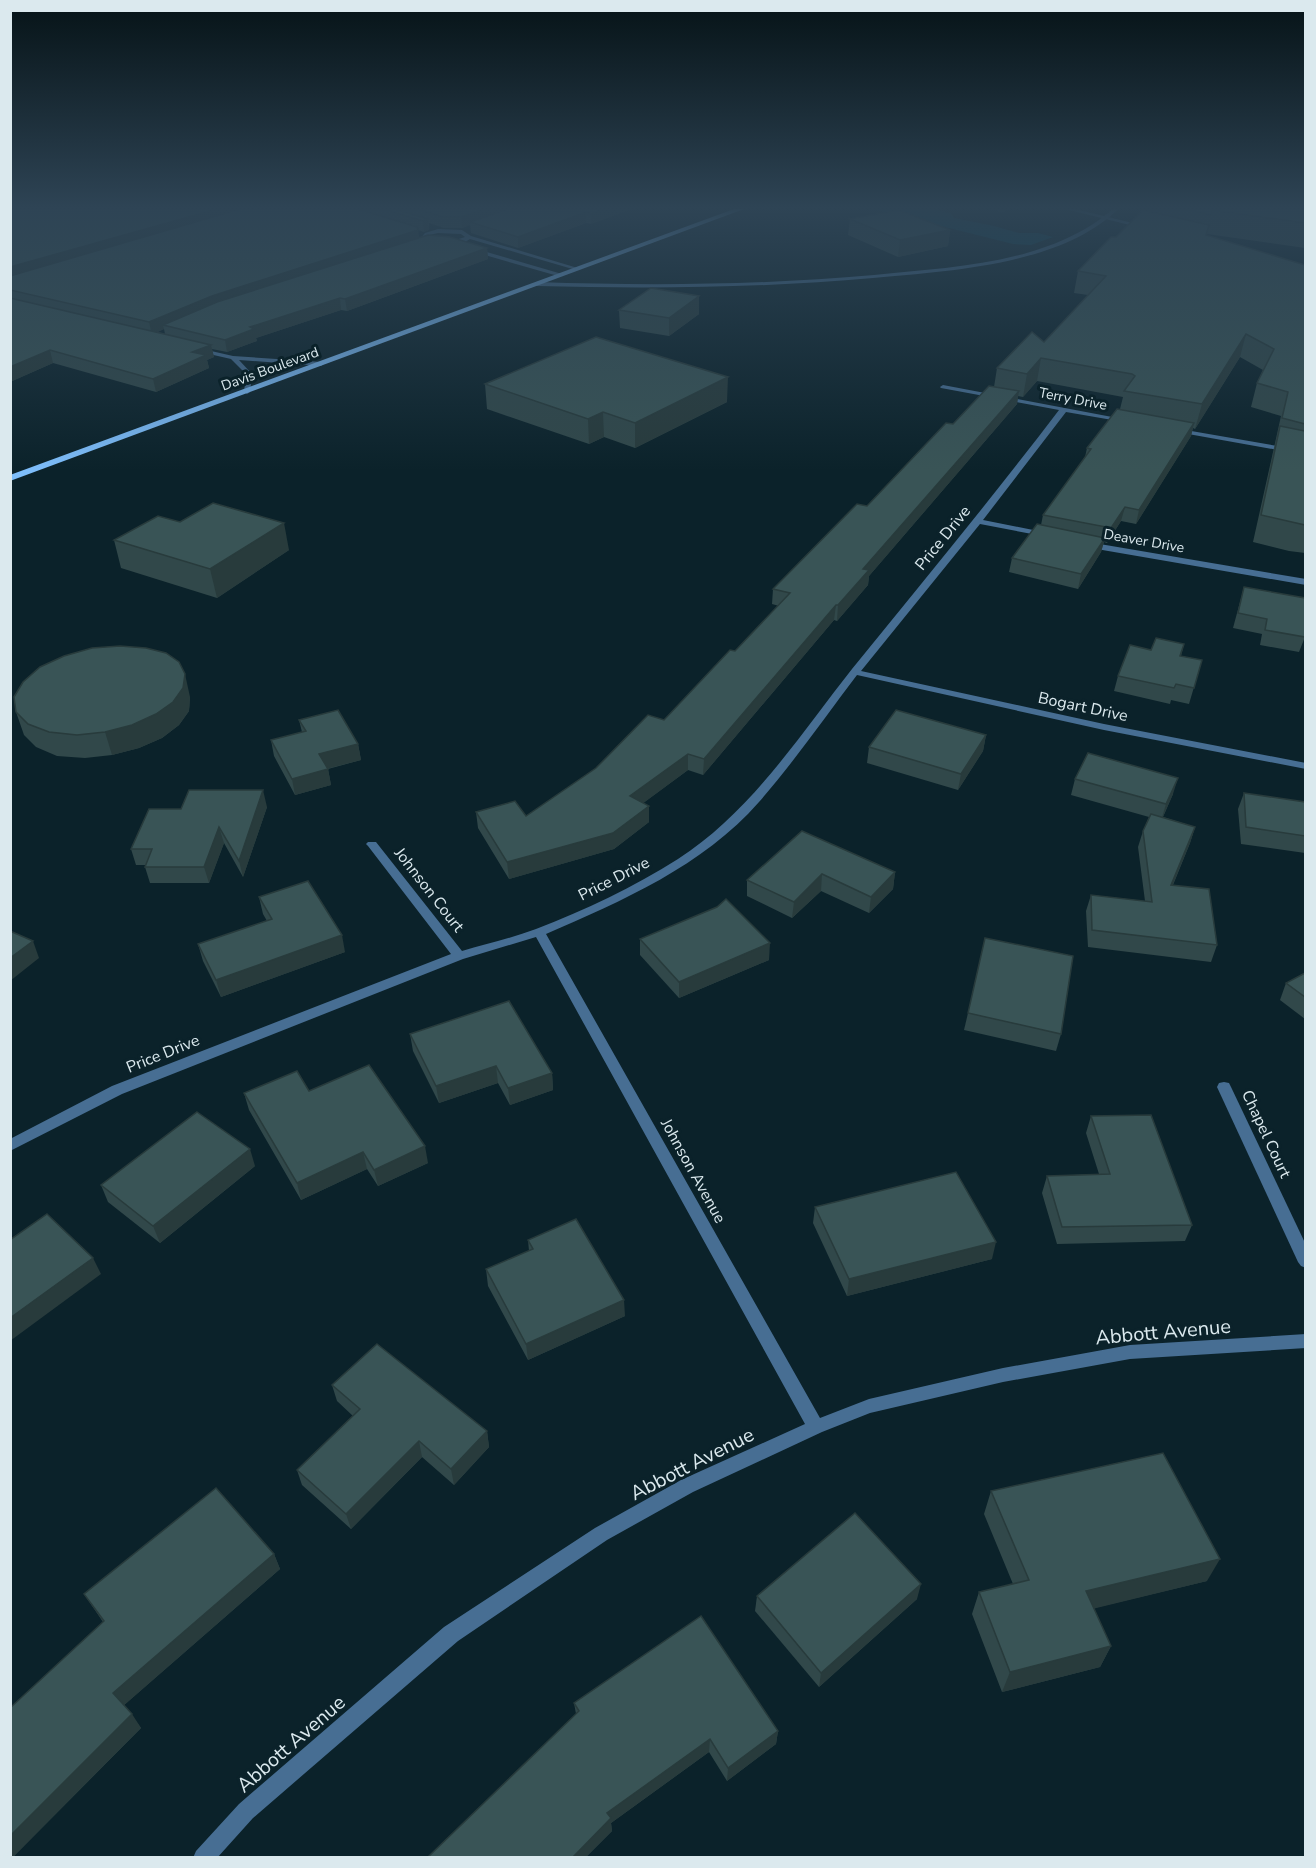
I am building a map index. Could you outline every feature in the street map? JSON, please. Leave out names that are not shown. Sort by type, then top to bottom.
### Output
[{"type":"main road","name":"Davis Boulevard","points":[[10,478],[504,296]]},
{"type":"street","points":[[187,347],[233,358],[321,364]]},
{"type":"street","points":[[233,358],[249,374],[247,392]]},
{"type":"street","name":"Terry Drive","points":[[943,387],[1132,422]]},
{"type":"street","name":"Price Drive","points":[[10,1146],[117,1090],[459,956],[539,932],[621,897],[683,861],[715,837],[754,801],[978,521],[1064,409]]},
{"type":"street","points":[[1166,428],[1305,453]]},
{"type":"street","points":[[978,521],[1053,537]]},
{"type":"street","name":"Deaver Drive","points":[[1074,542],[1305,582]]},
{"type":"street","name":"Bogart Drive","points":[[855,672],[1104,727],[1305,766]]},
{"type":"street","name":"Johnson Court","points":[[372,844],[459,956]]},
{"type":"street","name":"Johnson Avenue","points":[[539,932],[816,1427]]},
{"type":"street","name":"Chapel Court","points":[[1224,1087],[1305,1262]]},
{"type":"street","name":"Abbott Avenue","points":[[203,1857],[246,1811],[451,1634],[601,1534],[687,1486],[816,1427],[870,1406],[1003,1375],[1130,1352],[1305,1341]]},
{"type":"building","points":[[37,296],[212,296],[149,322]]},
{"type":"building","points":[[235,296],[353,296],[340,298],[250,327],[254,329],[225,340],[163,325]]},
{"type":"building","points":[[639,296],[699,296],[669,318],[619,310]]},
{"type":"building","points":[[1087,296],[1305,296],[1305,424],[1282,418],[1288,392],[1257,383],[1274,349],[1246,334],[1202,404],[1124,391],[1135,376],[1132,374],[1041,358],[1027,374],[997,368],[1032,332],[1044,342]]},
{"type":"building","points":[[10,298],[211,345],[192,352],[206,355],[153,379],[50,350],[10,367]]},
{"type":"building","points":[[596,337],[728,377],[635,423],[603,412],[588,419],[485,384]]},
{"type":"building","points":[[989,386],[1019,391],[863,569],[869,570],[836,605],[704,759],[688,754],[630,796],[649,806],[613,833],[507,862],[476,812],[515,801],[526,816],[596,768],[648,715],[664,720],[730,650],[735,651],[790,593],[773,589],[857,504],[867,506],[946,423],[953,424]]},
{"type":"building","points":[[1117,409],[1194,423],[1139,510],[1125,507],[1111,528],[1043,515],[1091,449],[1087,448]]},
{"type":"building","points":[[1280,426],[1305,431],[1305,525],[1261,515]]},
{"type":"building","points":[[213,503],[284,523],[210,569],[114,540],[158,516],[180,522]]},
{"type":"building","points":[[1037,524],[1105,538],[1081,574],[1012,558]]},
{"type":"building","points":[[1244,587],[1305,598],[1305,637],[1265,630],[1267,619],[1238,613]]},
{"type":"building","points":[[1156,638],[1184,644],[1180,656],[1202,660],[1194,688],[1176,684],[1174,688],[1118,676],[1130,645],[1151,650]]},
{"type":"building","points":[[120,646],[146,648],[166,653],[179,662],[185,674],[183,688],[173,702],[156,714],[132,725],[105,732],[77,735],[49,732],[28,724],[16,712],[14,697],[23,682],[40,667],[64,656],[92,648]]},
{"type":"building","points":[[338,710],[358,744],[319,754],[328,769],[292,779],[271,740],[306,731],[299,720]]},
{"type":"building","points":[[896,710],[986,735],[961,774],[869,747]]},
{"type":"building","points":[[1088,753],[1178,778],[1166,804],[1075,779]]},
{"type":"building","points":[[189,790],[263,790],[239,861],[219,827],[204,867],[145,867],[152,849],[131,849],[149,809],[181,809]]},
{"type":"building","points":[[1244,793],[1305,802],[1305,836],[1246,827]]},
{"type":"building","points":[[1151,814],[1195,827],[1171,885],[1209,889],[1217,945],[1092,930],[1091,895],[1152,902],[1143,831]]},
{"type":"building","points":[[802,831],[895,872],[871,897],[822,874],[794,902],[747,880]]},
{"type":"building","points":[[308,881],[342,935],[216,980],[198,944],[272,919],[259,897]]},
{"type":"building","points":[[726,899],[770,943],[679,982],[640,939],[717,907]]},
{"type":"building","points":[[10,931],[33,941],[10,958]]},
{"type":"building","points":[[985,938],[1073,956],[1061,1034],[968,1013]]},
{"type":"building","points":[[1305,973],[1305,997],[1286,983]]},
{"type":"building","points":[[509,1001],[552,1073],[508,1088],[496,1066],[436,1086],[410,1034]]},
{"type":"building","points":[[369,1065],[425,1146],[374,1170],[363,1152],[297,1183],[244,1093],[297,1071],[309,1091]]},
{"type":"building","points":[[197,1112],[250,1149],[153,1226],[101,1185]]},
{"type":"building","points":[[1151,1115],[1192,1225],[1062,1227],[1047,1176],[1110,1174],[1091,1116]]},
{"type":"building","points":[[956,1172],[996,1242],[849,1279],[815,1207]]},
{"type":"building","points":[[47,1214],[93,1258],[10,1318],[10,1240]]},
{"type":"building","points":[[576,1219],[624,1300],[526,1344],[486,1269],[533,1249],[528,1240]]},
{"type":"building","points":[[377,1344],[487,1431],[451,1469],[419,1441],[346,1514],[297,1470],[360,1409],[332,1385]]},
{"type":"building","points":[[1163,1453],[1220,1559],[1086,1591],[1111,1646],[1010,1672],[979,1592],[1029,1580],[991,1491]]},
{"type":"building","points":[[216,1488],[274,1554],[113,1693],[132,1714],[10,1836],[10,1708],[104,1621],[84,1594]]},
{"type":"building","points":[[855,1513],[921,1584],[821,1673],[757,1596]]},
{"type":"building","points":[[701,1616],[778,1731],[728,1768],[710,1739],[607,1813],[611,1818],[573,1857],[428,1857],[579,1711],[574,1703]]}]
